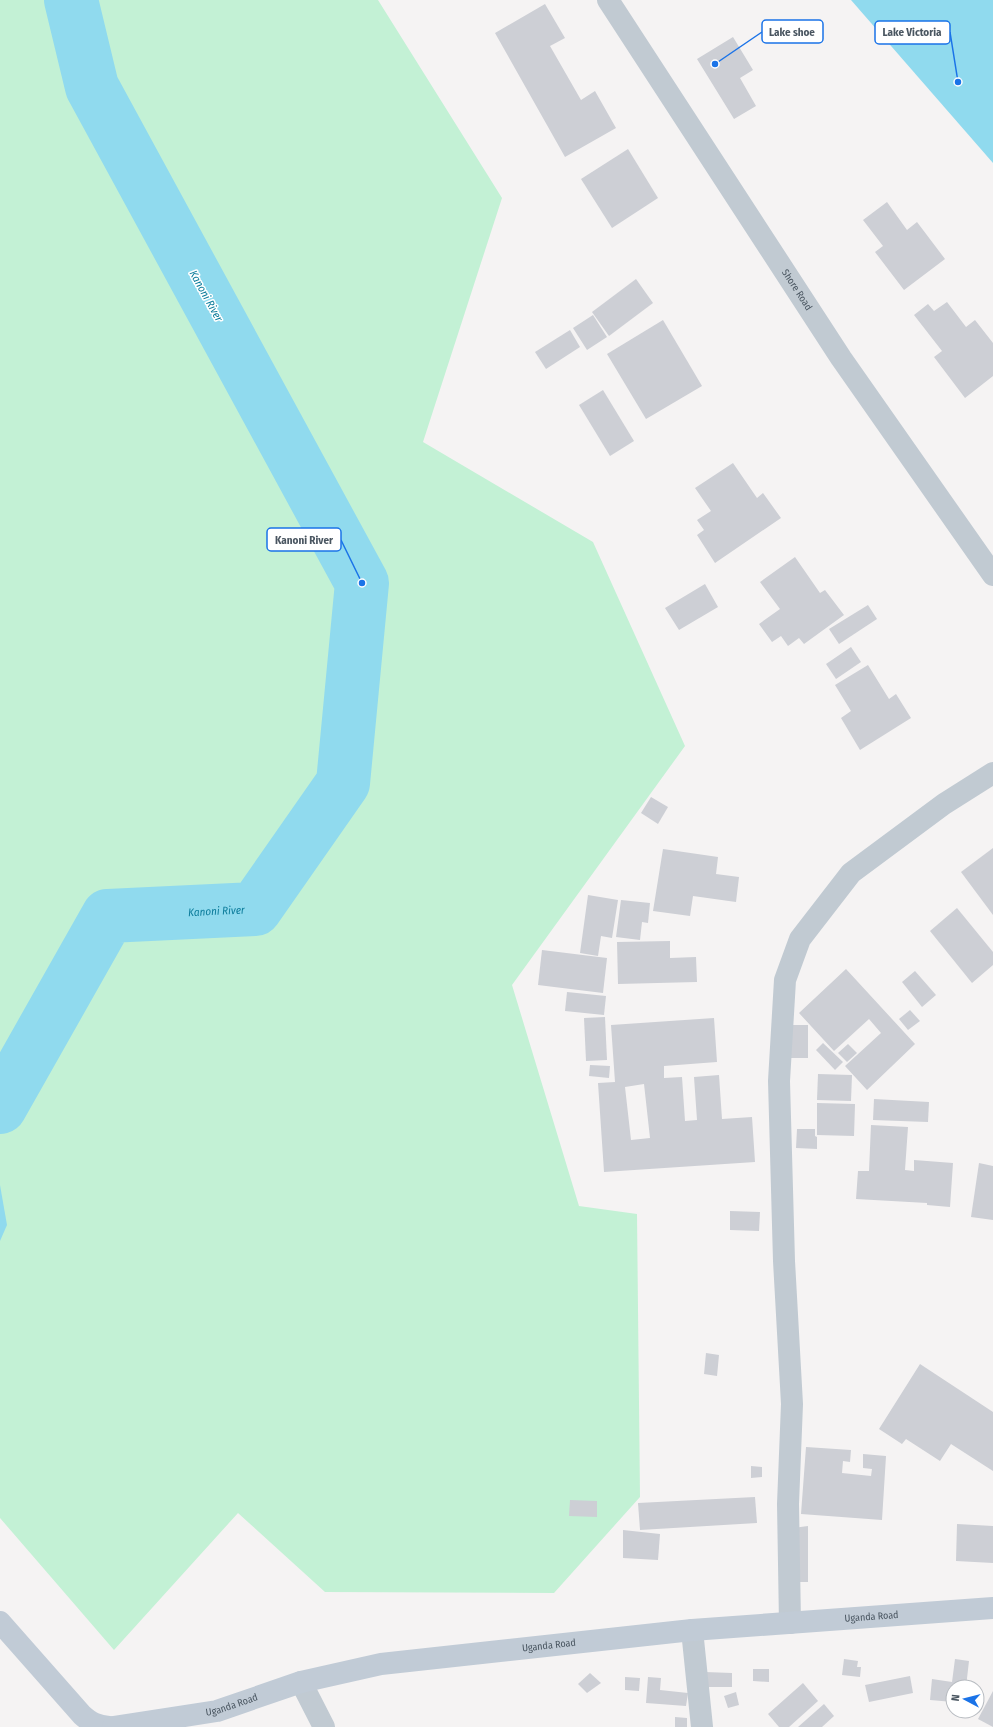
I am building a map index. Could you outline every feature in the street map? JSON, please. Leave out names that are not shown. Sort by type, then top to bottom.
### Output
[{"type":"main road","name":"Uganda Road","points":[[112,1727],[217,1711],[301,1682],[381,1664],[692,1630],[993,1608]]},
{"type":"main road","points":[[0,1622],[58,1689],[91,1723],[97,1726],[109,1727]]},
{"type":"street","name":"Shore Road","points":[[608,0],[841,358],[993,576]]},
{"type":"street","points":[[790,1623],[788,1504],[792,1404],[784,1261],[779,1081],[785,980],[800,939],[851,873],[944,804],[993,773]]},
{"type":"street","points":[[692,1630],[702,1727]]},
{"type":"street","points":[[301,1682],[324,1727]]},
{"type":"green space","points":[[0,0],[378,0],[502,198],[423,442],[593,542],[685,746],[512,985],[579,1206],[637,1214],[640,1497],[554,1593],[325,1592],[238,1513],[114,1650],[0,1518]]},
{"type":"water","points":[[851,0],[993,0],[993,163]]},
{"type":"water","points":[[0,1185],[7,1225],[0,1241]]},
{"type":"building","points":[[545,4],[565,38],[550,46],[581,100],[595,91],[616,128],[565,157],[495,33]]},
{"type":"building","points":[[733,37],[753,70],[740,78],[756,106],[734,119],[697,59]]},
{"type":"building","points":[[628,149],[658,198],[612,228],[581,179]]},
{"type":"building","points":[[887,202],[907,230],[917,222],[945,259],[904,290],[875,252],[883,246],[863,220]]},
{"type":"building","points":[[636,279],[653,303],[609,336],[592,312]]},
{"type":"building","points":[[947,302],[966,327],[975,320],[993,343],[993,376],[965,398],[934,357],[942,351],[914,315],[928,304],[934,311]]},
{"type":"building","points":[[593,315],[607,337],[587,350],[573,328]]},
{"type":"building","points":[[663,320],[702,386],[646,419],[607,354]]},
{"type":"building","points":[[570,330],[580,347],[546,369],[535,352]]},
{"type":"building","points":[[603,390],[634,441],[610,456],[579,405]]},
{"type":"building","points":[[733,463],[757,498],[763,493],[781,518],[715,563],[697,535],[704,530],[697,520],[711,511],[695,488]]},
{"type":"building","points":[[795,557],[820,593],[825,590],[844,615],[804,644],[799,638],[788,646],[781,636],[772,642],[759,624],[780,609],[760,582]]},
{"type":"building","points":[[705,584],[718,607],[679,630],[665,608]]},
{"type":"building","points":[[868,605],[877,619],[839,644],[829,629]]},
{"type":"building","points":[[851,647],[861,662],[836,679],[826,664]]},
{"type":"building","points":[[868,665],[889,699],[896,694],[911,718],[860,750],[841,718],[851,711],[835,685]]},
{"type":"building","points":[[651,797],[668,807],[658,824],[641,813]]},
{"type":"building","points":[[993,848],[993,915],[961,872]]},
{"type":"building","points":[[663,849],[718,857],[716,874],[739,877],[736,902],[693,896],[690,916],[653,911]]},
{"type":"building","points":[[588,895],[618,900],[612,938],[601,936],[598,956],[580,953]]},
{"type":"building","points":[[621,900],[650,903],[648,923],[642,922],[640,940],[616,937]]},
{"type":"building","points":[[957,908],[993,952],[993,965],[972,983],[930,931]]},
{"type":"building","points":[[670,941],[670,958],[696,957],[697,982],[618,984],[617,942]]},
{"type":"building","points":[[542,950],[607,958],[603,993],[538,985]]},
{"type":"building","points":[[846,969],[915,1044],[867,1090],[845,1066],[881,1033],[869,1019],[834,1051],[799,1013]]},
{"type":"building","points":[[915,971],[936,995],[922,1007],[902,982]]},
{"type":"building","points":[[567,992],[606,996],[604,1015],[565,1011]]},
{"type":"building","points":[[910,1010],[920,1021],[908,1030],[899,1019]]},
{"type":"building","points":[[605,1017],[607,1060],[586,1061],[584,1018]]},
{"type":"building","points":[[714,1018],[717,1062],[664,1066],[664,1078],[682,1077],[685,1121],[697,1120],[694,1077],[719,1075],[722,1119],[752,1117],[755,1162],[604,1172],[598,1083],[615,1082],[611,1025]],"holes":[[[644,1084],[650,1138],[631,1140],[625,1087]]]},
{"type":"building","points":[[791,1025],[808,1025],[808,1058],[791,1058]]},
{"type":"building","points":[[823,1043],[843,1062],[835,1070],[816,1050]]},
{"type":"building","points":[[848,1044],[857,1053],[847,1062],[838,1053]]},
{"type":"building","points":[[590,1065],[610,1066],[609,1078],[589,1076]]},
{"type":"building","points":[[818,1074],[852,1075],[851,1101],[817,1100]]},
{"type":"building","points":[[874,1099],[929,1102],[928,1122],[873,1120]]},
{"type":"building","points":[[817,1103],[855,1104],[854,1136],[817,1135]]},
{"type":"building","points":[[871,1125],[908,1127],[905,1170],[914,1171],[914,1160],[953,1163],[950,1207],[927,1205],[927,1203],[856,1199],[858,1171],[869,1171]]},
{"type":"building","points":[[797,1129],[815,1129],[817,1149],[796,1148]]},
{"type":"building","points":[[979,1163],[993,1166],[993,1220],[971,1217]]},
{"type":"building","points":[[730,1211],[760,1212],[759,1231],[730,1230]]},
{"type":"building","points":[[706,1353],[719,1355],[717,1376],[704,1374]]},
{"type":"building","points":[[920,1364],[993,1412],[993,1471],[951,1444],[940,1461],[906,1439],[902,1444],[879,1429]]},
{"type":"building","points":[[806,1447],[851,1450],[850,1462],[843,1461],[842,1473],[871,1476],[872,1469],[863,1468],[863,1454],[886,1456],[882,1520],[801,1514]]},
{"type":"building","points":[[751,1466],[762,1467],[762,1477],[751,1478]]},
{"type":"building","points":[[755,1497],[757,1523],[640,1530],[638,1503]]},
{"type":"building","points":[[570,1500],[597,1501],[597,1517],[569,1516]]},
{"type":"building","points":[[957,1524],[993,1526],[993,1563],[956,1561]]},
{"type":"building","points":[[808,1526],[808,1582],[794,1582],[793,1528]]},
{"type":"building","points":[[623,1530],[660,1534],[658,1560],[623,1558]]},
{"type":"building","points":[[844,1659],[858,1661],[857,1667],[861,1667],[860,1677],[842,1675]]},
{"type":"building","points":[[955,1659],[969,1661],[967,1679],[952,1679]]},
{"type":"building","points":[[753,1669],[769,1669],[769,1682],[753,1681]]},
{"type":"building","points":[[705,1672],[732,1673],[732,1687],[707,1687]]},
{"type":"building","points":[[590,1673],[601,1683],[587,1693],[578,1684]]},
{"type":"building","points":[[910,1676],[913,1693],[869,1702],[865,1685]]},
{"type":"building","points":[[625,1677],[640,1678],[639,1691],[625,1690]]},
{"type":"building","points":[[648,1677],[661,1678],[660,1690],[688,1693],[686,1706],[646,1703]]},
{"type":"building","points":[[932,1679],[945,1681],[945,1701],[930,1700]]},
{"type":"building","points":[[803,1683],[818,1701],[789,1727],[779,1727],[768,1714]]},
{"type":"building","points":[[993,1691],[993,1727],[978,1719],[985,1719],[985,1706]]},
{"type":"building","points":[[736,1692],[739,1705],[728,1708],[724,1696]]},
{"type":"building","points":[[824,1704],[834,1716],[822,1727],[798,1727]]},
{"type":"building","points":[[675,1717],[687,1718],[687,1727],[675,1727]]},
{"type":"waterway","name":"Kanoni River","points":[[0,1107],[108,916],[255,909],[343,783],[362,583],[92,87],[71,0]]},
{"type":"place","name":"Lake shoe","points":[[715,64]]},
{"type":"place","name":"Lake Victoria","points":[[958,82]]},
{"type":"place","name":"Kanoni River","points":[[362,583]]}]
